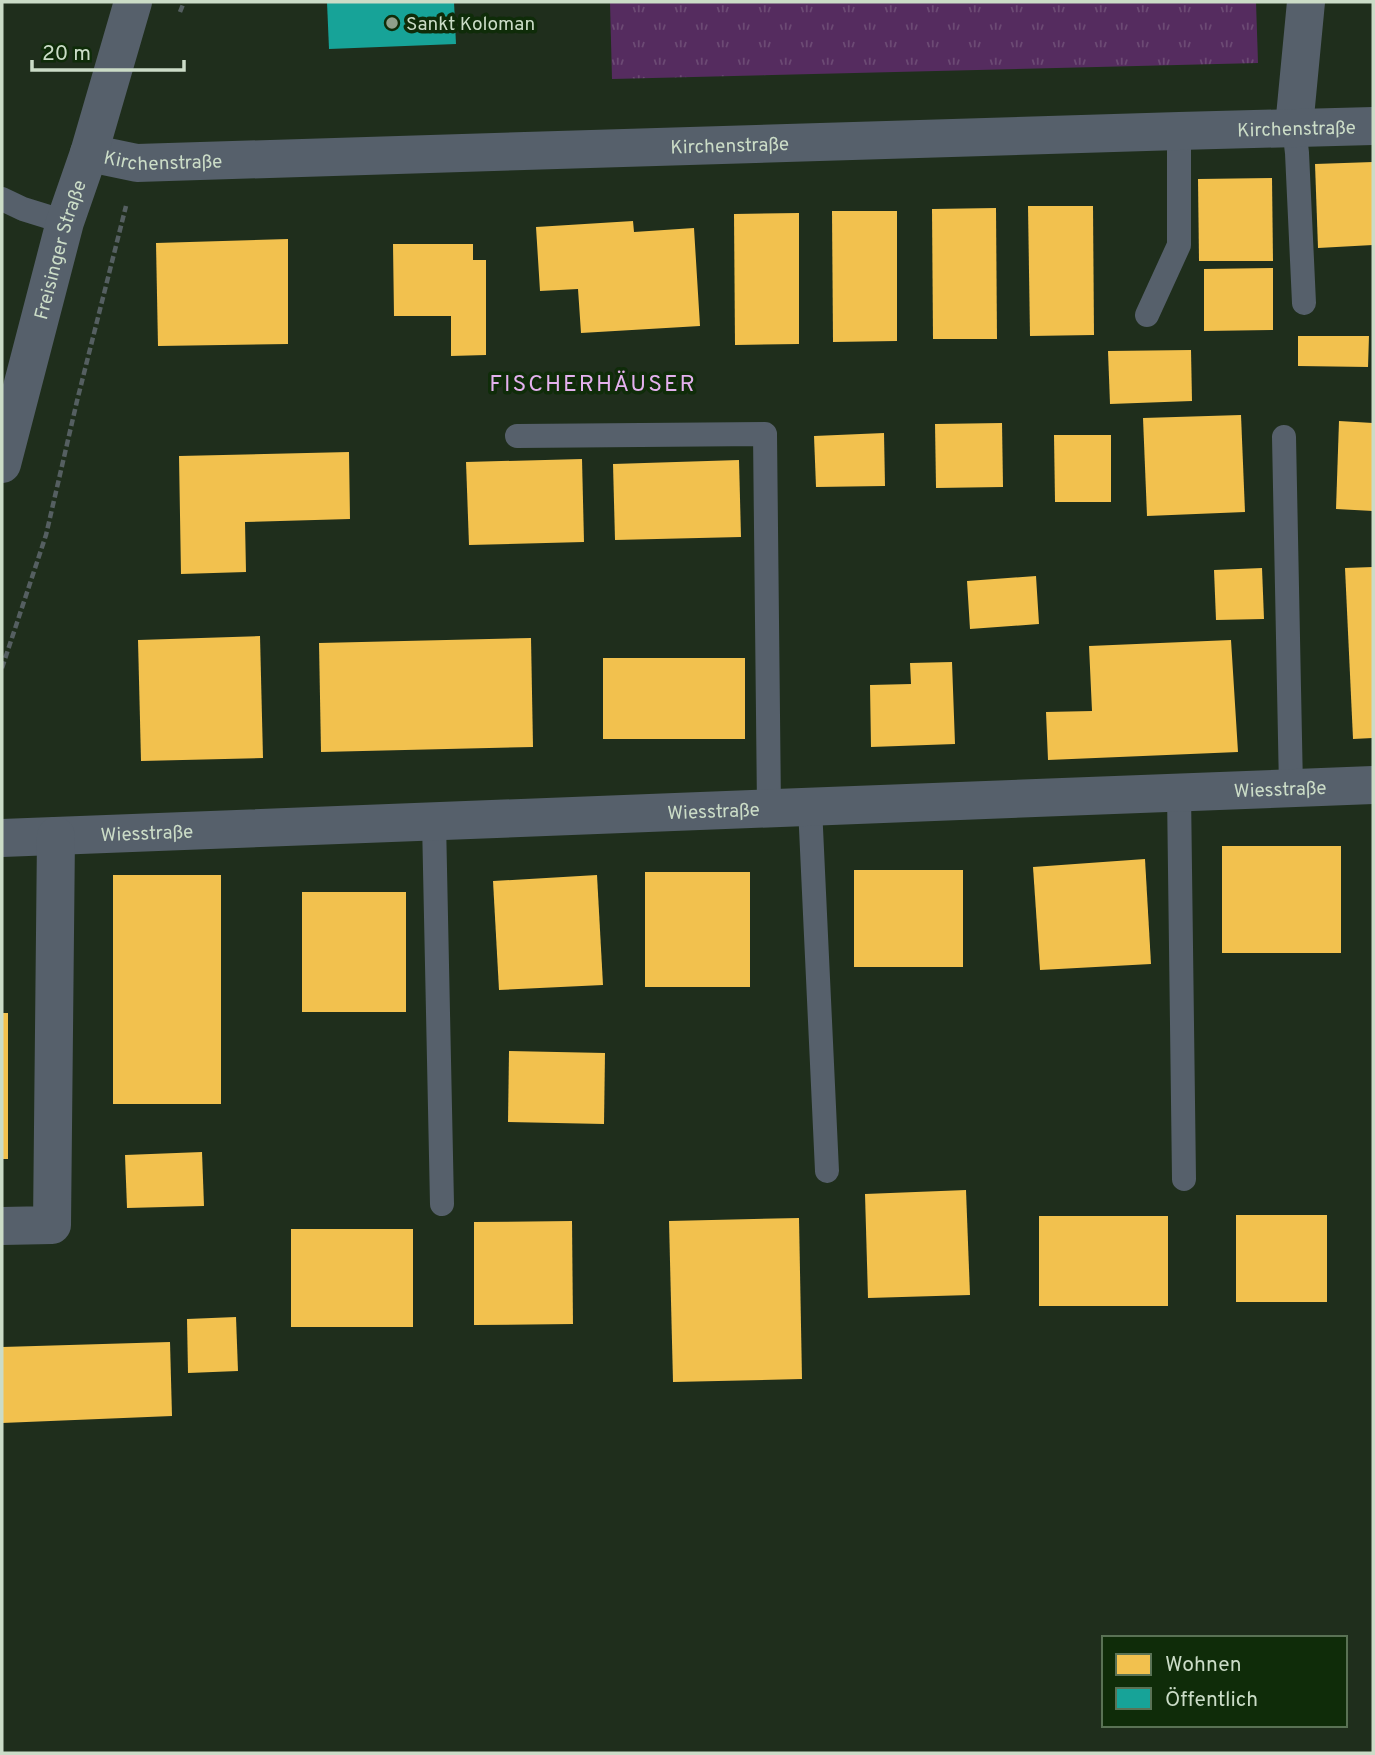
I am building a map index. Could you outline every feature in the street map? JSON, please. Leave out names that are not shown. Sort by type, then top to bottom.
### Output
[{"type":"street","name":"Freisinger Straße","points":[[3,459],[65,222],[89,153],[133,2]]},
{"type":"street","points":[[1294,127],[1306,2]]},
{"type":"street","name":"Kirchenstraße","points":[[89,153],[137,163],[1373,126]]},
{"type":"street","name":"Wiesstraße","points":[[2,838],[1373,785]]},
{"type":"street","points":[[2,1226],[52,1225],[56,836]]},
{"type":"lane","points":[[1294,127],[1304,303]]},
{"type":"lane","points":[[1147,315],[1179,245],[1179,131]]},
{"type":"lane","points":[[2,199],[23,209],[65,222]]},
{"type":"lane","points":[[517,436],[765,434],[769,808]]},
{"type":"lane","points":[[1283,437],[1291,788]]},
{"type":"lane","points":[[1179,792],[1184,1179]]},
{"type":"lane","points":[[810,807],[827,1171]]},
{"type":"lane","points":[[434,821],[442,1204]]},
{"type":"path","points":[[180,15],[184,2]]},
{"type":"path","points":[[2,668],[46,535],[137,163]]},
{"type":"green space","points":[[610,2],[1256,2],[1258,63],[612,79]]},
{"type":"building: Wohnen","points":[[1373,162],[1373,245],[1318,248],[1315,164]]},
{"type":"building: Wohnen","points":[[1272,178],[1273,261],[1199,261],[1198,179]]},
{"type":"building: Wohnen","points":[[1028,206],[1093,206],[1094,335],[1030,336]]},
{"type":"building: Wohnen","points":[[996,208],[997,339],[933,339],[932,209]]},
{"type":"building: Wohnen","points":[[832,211],[897,211],[897,341],[833,342]]},
{"type":"building: Wohnen","points":[[799,213],[799,344],[735,345],[734,214]]},
{"type":"building: Wohnen","points":[[633,221],[634,232],[694,228],[700,326],[581,333],[578,289],[540,291],[536,227]]},
{"type":"building: Wohnen","points":[[288,239],[288,344],[158,346],[156,243]]},
{"type":"building: Wohnen","points":[[393,244],[473,244],[473,260],[486,260],[486,355],[451,356],[451,316],[394,316]]},
{"type":"building: Wohnen","points":[[1273,268],[1273,330],[1204,331],[1204,269]]},
{"type":"building: Wohnen","points":[[1298,336],[1369,336],[1368,367],[1298,366]]},
{"type":"building: Wohnen","points":[[1191,350],[1192,401],[1110,404],[1108,351]]},
{"type":"building: Wohnen","points":[[1241,415],[1245,512],[1147,516],[1143,418]]},
{"type":"building: Wohnen","points":[[1339,421],[1373,423],[1373,511],[1336,509]]},
{"type":"building: Wohnen","points":[[1002,423],[1003,487],[936,488],[935,424]]},
{"type":"building: Wohnen","points":[[884,433],[885,486],[816,487],[814,436]]},
{"type":"building: Wohnen","points":[[1054,435],[1111,435],[1111,502],[1055,502]]},
{"type":"building: Wohnen","points":[[349,452],[350,519],[245,522],[246,572],[181,574],[179,456]]},
{"type":"building: Wohnen","points":[[582,459],[584,542],[469,545],[466,462]]},
{"type":"building: Wohnen","points":[[739,460],[741,537],[615,540],[613,464]]},
{"type":"building: Wohnen","points":[[1373,567],[1373,738],[1353,739],[1345,568]]},
{"type":"building: Wohnen","points":[[1262,568],[1264,619],[1216,620],[1214,570]]},
{"type":"building: Wohnen","points":[[1036,576],[1039,624],[970,629],[967,581]]},
{"type":"building: Wohnen","points":[[260,636],[263,758],[141,761],[138,640]]},
{"type":"building: Wohnen","points":[[531,638],[533,747],[321,752],[319,643]]},
{"type":"building: Wohnen","points":[[1231,640],[1238,752],[1048,760],[1046,712],[1092,711],[1089,646]]},
{"type":"building: Wohnen","points":[[603,658],[745,658],[745,739],[603,739]]},
{"type":"building: Wohnen","points":[[952,662],[955,744],[871,747],[870,685],[911,684],[910,663]]},
{"type":"building: Wohnen","points":[[1222,846],[1341,846],[1341,953],[1222,953]]},
{"type":"building: Wohnen","points":[[1145,859],[1151,964],[1040,970],[1033,867]]},
{"type":"building: Wohnen","points":[[854,870],[963,870],[963,967],[854,967]]},
{"type":"building: Wohnen","points":[[645,872],[750,872],[750,987],[645,987]]},
{"type":"building: Wohnen","points":[[113,875],[221,875],[221,1104],[113,1104]]},
{"type":"building: Wohnen","points":[[597,875],[603,985],[499,990],[493,881]]},
{"type":"building: Wohnen","points":[[302,892],[406,892],[406,1012],[302,1012]]},
{"type":"building: Wohnen","points":[[2,1013],[8,1013],[8,1159],[2,1159]]},
{"type":"building: Wohnen","points":[[509,1051],[605,1053],[604,1124],[508,1122]]},
{"type":"building: Wohnen","points":[[202,1152],[204,1206],[127,1208],[125,1155]]},
{"type":"building: Wohnen","points":[[966,1190],[970,1295],[868,1298],[865,1194]]},
{"type":"building: Wohnen","points":[[1236,1215],[1327,1215],[1327,1302],[1236,1302]]},
{"type":"building: Wohnen","points":[[1039,1216],[1168,1216],[1168,1306],[1039,1306]]},
{"type":"building: Wohnen","points":[[799,1218],[802,1379],[673,1382],[669,1221]]},
{"type":"building: Wohnen","points":[[572,1221],[573,1324],[474,1325],[474,1222]]},
{"type":"building: Wohnen","points":[[291,1229],[413,1229],[413,1327],[291,1327]]},
{"type":"building: Wohnen","points":[[236,1317],[238,1371],[188,1373],[187,1319]]},
{"type":"building: Wohnen","points":[[170,1342],[172,1416],[2,1423],[2,1347]]},
{"type":"building: Öffentlich","name":"Sankt Koloman","points":[[327,2],[454,2],[456,44],[329,49]]},
{"type":"place","name":"Sankt Koloman","points":[[392,23]]},
{"type":"district","name":"FISCHERHÄUSER","points":[[593,383]]}]
